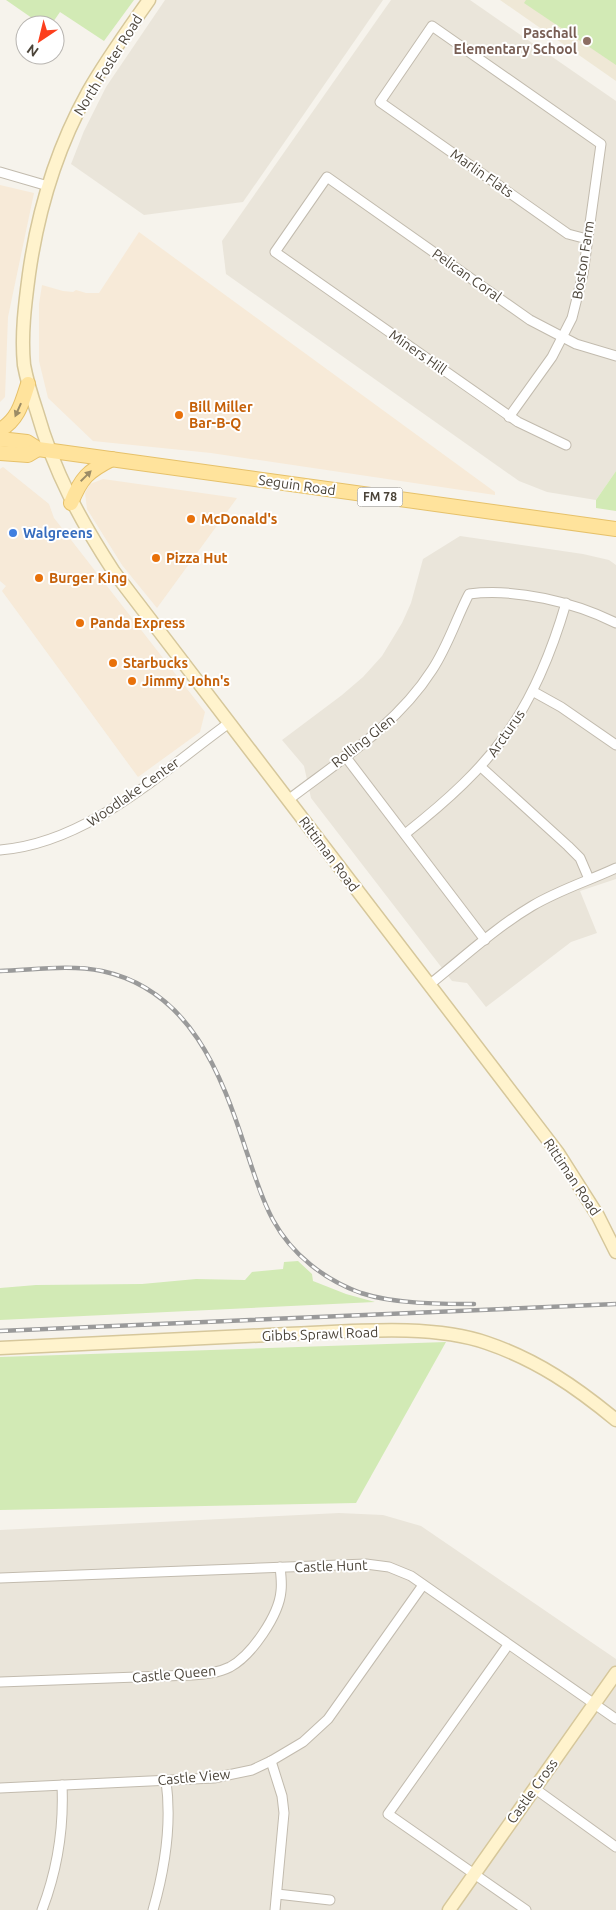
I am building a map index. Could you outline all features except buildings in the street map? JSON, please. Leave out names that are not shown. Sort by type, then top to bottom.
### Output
[{"type":"main road","name":"North Foster Road","points":[[43,450],[24,364],[23,330],[33,247],[48,186],[66,138],[88,92],[149,0]]},
{"type":"main road","points":[[0,430],[9,425],[16,417],[28,384]]},
{"type":"main road","name":"Seguin Road","points":[[0,439],[27,442],[43,450],[616,529]]},
{"type":"main road","name":"Seguin Road","points":[[0,453],[28,455],[43,450]]},
{"type":"main road","name":"Rittiman Road","points":[[43,450],[71,503],[114,572],[558,1153],[594,1208],[616,1252]]},
{"type":"main road","points":[[71,503],[77,488],[86,475],[112,460]]},
{"type":"main road","name":"Gibbs Sprawl Road","points":[[0,1348],[314,1333],[434,1332],[487,1342],[528,1358],[576,1387],[616,1420]]},
{"type":"main road","name":"Castle Cross","points":[[449,1910],[616,1673]]},
{"type":"street","name":"Marlin Flats","points":[[587,239],[568,234],[380,102],[432,26],[601,144]]},
{"type":"street","name":"Boston Farm","points":[[509,417],[563,339],[580,290],[601,144]]},
{"type":"street","points":[[0,172],[48,186]]},
{"type":"street","name":"Pelican Coral","points":[[275,252],[327,177],[530,320],[563,339],[616,356]]},
{"type":"street","name":"Miners Hill","points":[[275,252],[509,417],[527,428],[566,445]]},
{"type":"street","name":"Rolling Glen","points":[[288,800],[390,722],[411,700],[449,641],[469,594],[508,594],[566,603]]},
{"type":"street","points":[[566,603],[587,608],[616,623]]},
{"type":"street","name":"Arcturus","points":[[405,834],[447,800],[481,767],[510,730],[534,692],[553,646],[566,603]]},
{"type":"street","points":[[534,692],[561,707],[616,745]]},
{"type":"street","name":"Woodlake Center","points":[[0,850],[58,837],[104,815],[229,723]]},
{"type":"street","points":[[345,756],[484,940]]},
{"type":"street","points":[[481,767],[580,858],[589,879]]},
{"type":"street","points":[[429,985],[484,940],[531,907],[616,868]]},
{"type":"street","name":"Castle Hunt","points":[[0,1578],[374,1564],[401,1571],[424,1585],[616,1719]]},
{"type":"street","name":"Castle Queen","points":[[0,1682],[192,1675],[216,1672],[231,1666],[242,1658],[260,1638],[278,1605],[281,1591],[280,1567]]},
{"type":"street","name":"Castle View","points":[[0,1788],[233,1775],[271,1761],[303,1742],[328,1719],[424,1585]]},
{"type":"street","points":[[508,1644],[388,1814],[526,1910]]},
{"type":"street","points":[[271,1761],[282,1796],[284,1813],[275,1910]]},
{"type":"street","points":[[154,1910],[162,1876],[168,1832],[166,1780]]},
{"type":"street","points":[[42,1910],[59,1856],[62,1830],[62,1785]]},
{"type":"street","points":[[534,1788],[616,1847]]},
{"type":"street","points":[[277,1894],[330,1900]]},
{"type":"shaded area","points":[[165,0],[383,0],[243,202],[144,215],[71,164],[84,131],[106,87]]},
{"type":"shaded area","points":[[391,0],[470,0],[616,101],[616,471],[596,500],[547,492],[519,481],[226,274],[222,241]]},
{"type":"shaded area","name":"Paschall Elementary School","points":[[500,0],[616,0],[616,81]]},
{"type":"shaded area","points":[[0,185],[34,193],[8,317],[5,397],[0,402]]},
{"type":"shaded area","points":[[139,232],[495,492],[495,495],[211,453],[93,441],[48,398],[39,361],[39,304],[42,285],[63,291],[73,292],[76,290],[86,293],[99,293]]},
{"type":"shaded area","points":[[3,467],[49,504],[54,518],[205,712],[200,732],[138,777],[2,591],[6,586],[0,581],[0,469]]},
{"type":"shaded area","points":[[103,479],[237,498],[157,608],[122,565],[87,509],[85,493],[90,484]]},
{"type":"shaded area","points":[[460,536],[583,554],[609,560],[616,565],[616,879],[580,891],[597,933],[571,942],[486,1007],[467,983],[452,981],[311,798],[304,766],[282,740],[342,695],[363,677],[382,656],[402,623],[411,603],[423,559]]},
{"type":"shaded area","points":[[339,1513],[383,1515],[421,1526],[616,1659],[616,1910],[0,1910],[0,1530]]},
{"type":"green space","points":[[6,0],[134,0],[104,41],[60,12],[58,15],[28,15]]},
{"type":"green space","name":"Paschall Elementary School","points":[[526,0],[616,0],[616,65],[524,3]]},
{"type":"green space","points":[[616,471],[616,511],[596,508],[596,500]]},
{"type":"green space","points":[[298,1261],[312,1274],[313,1281],[346,1294],[375,1302],[0,1320],[0,1288],[36,1285],[142,1284],[196,1279],[245,1280],[252,1272],[283,1269],[284,1262]]},
{"type":"green space","points":[[446,1342],[356,1503],[0,1510],[0,1357]]},
{"type":"railway","points":[[0,971],[64,968],[102,971],[132,981],[158,996],[180,1016],[198,1039],[213,1065],[225,1092],[269,1212],[281,1233],[300,1255],[335,1281],[348,1288],[374,1297],[402,1301],[474,1304]]},
{"type":"railway","points":[[0,1331],[616,1304]]},
{"type":"place","name":"Paschall Elementary School","points":[[587,41]]},
{"type":"place","name":"Bill Miller Bar-B-Q","points":[[179,415]]},
{"type":"place","name":"McDonald's","points":[[191,519]]},
{"type":"place","name":"Walgreens","points":[[13,533]]},
{"type":"place","name":"Pizza Hut","points":[[156,558]]},
{"type":"place","name":"Burger King","points":[[39,578]]},
{"type":"place","name":"Panda Express","points":[[80,623]]},
{"type":"place","name":"Starbucks","points":[[113,663]]},
{"type":"place","name":"Jimmy John's","points":[[132,681]]}]
